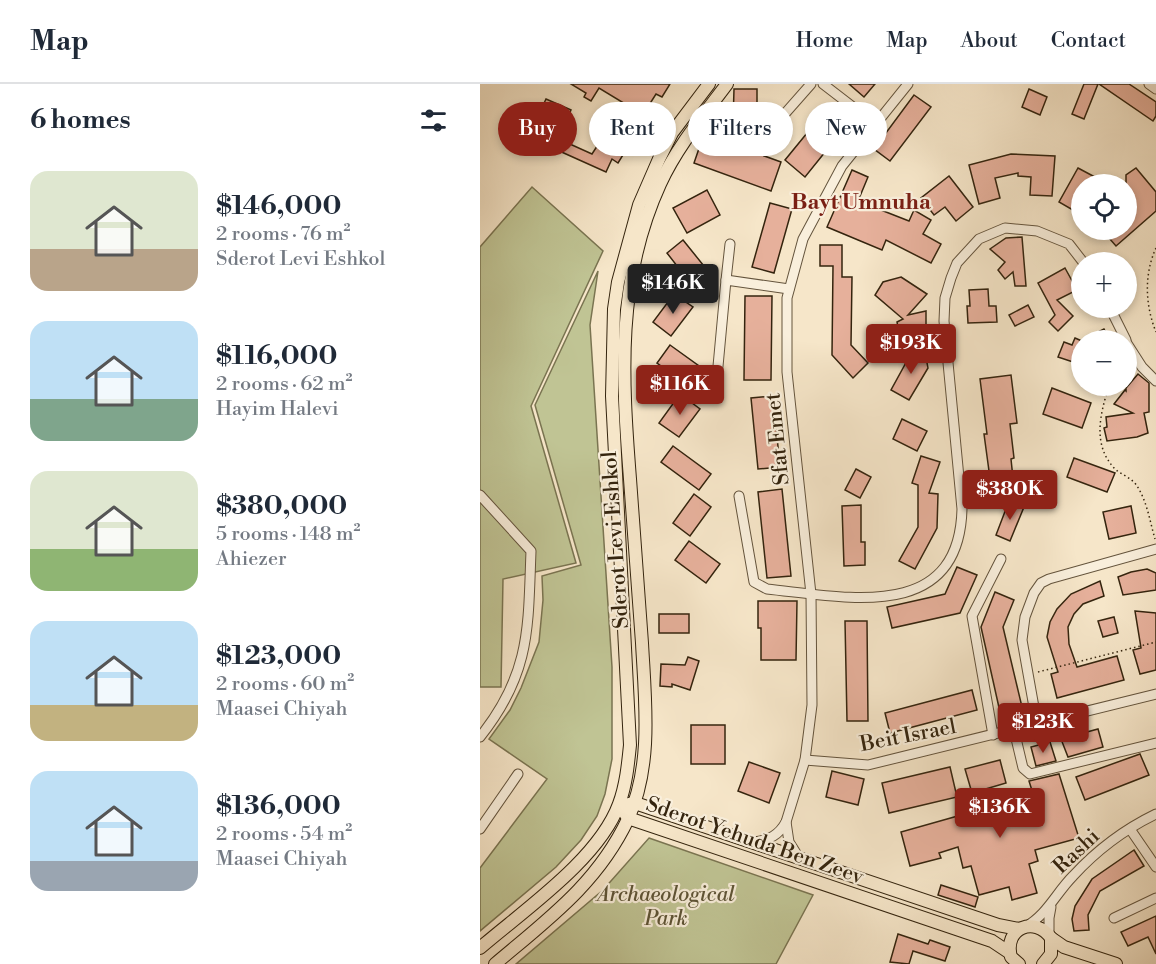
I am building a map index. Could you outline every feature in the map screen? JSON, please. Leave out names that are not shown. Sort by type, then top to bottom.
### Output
[{"type":"main road","name":"Sderot Levi Eshkol","points":[[480,948],[575,867],[601,836],[618,805],[625,783],[630,745],[612,396],[614,309],[618,282],[632,229],[651,177],[672,134],[709,84]]},
{"type":"main road","name":"Sderot Levi Eshkol","points":[[495,964],[565,906],[586,884],[609,854],[634,803],[643,768],[645,714],[638,574],[624,397],[626,308],[642,233],[659,185],[683,142],[727,84]]},
{"type":"main road","name":"Sderot Yehuda Ben Zeev","points":[[618,805],[634,803],[998,926],[1036,927],[1050,937]]},
{"type":"main road","name":"Sderot Yehuda Ben Zeev","points":[[618,805],[628,818],[982,937],[999,944],[1012,959]]},
{"type":"main road","points":[[1012,959],[1011,939],[1022,928]]},
{"type":"main road","points":[[1043,964],[1051,954],[1050,937]]},
{"type":"main road","points":[[1050,937],[1064,947],[1116,964]]},
{"type":"street","points":[[793,104],[811,84]]},
{"type":"street","points":[[823,84],[846,102]]},
{"type":"street","name":"Sfat Emet","points":[[887,109],[908,84]]},
{"type":"street","points":[[1149,84],[1156,89]]},
{"type":"street","name":"Sfat Emet","points":[[786,822],[805,760],[812,705],[811,594],[788,372],[787,298],[803,239],[842,166],[850,156]]},
{"type":"street","points":[[739,496],[754,582],[767,589],[877,598],[917,589],[933,581],[943,572],[952,557],[962,529],[944,321],[945,298],[957,263],[979,239],[1005,228],[1037,231],[1069,244],[1075,252]]},
{"type":"street","points":[[717,377],[730,244]]},
{"type":"street","points":[[726,280],[789,289]]},
{"type":"street","points":[[1137,359],[1156,381]]},
{"type":"street","points":[[480,495],[531,551],[528,631],[519,668],[499,713],[480,736]]},
{"type":"street","points":[[1037,724],[1022,640],[1026,617],[1034,593],[1041,584],[1049,579],[1156,549]]},
{"type":"street","points":[[993,735],[972,616],[1001,559]]},
{"type":"street","name":"Beit Israel","points":[[805,760],[868,765],[1156,694]]},
{"type":"street","points":[[1014,730],[1023,768],[1030,774],[1156,743]]},
{"type":"street","points":[[480,829],[518,774]]},
{"type":"street","name":"Rashi","points":[[1022,928],[1040,918],[1085,864],[1130,829],[1156,814]]},
{"type":"street","points":[[752,843],[771,838],[783,828],[786,822]]},
{"type":"street","points":[[786,822],[789,842],[799,858]]},
{"type":"street","points":[[1130,829],[1156,867]]},
{"type":"street","points":[[1114,918],[1156,898]]},
{"type":"street","name":"Rashi","points":[[1050,937],[1050,909],[1055,900]]},
{"type":"path","points":[[1156,248],[1151,259],[1146,289],[1156,332]]},
{"type":"path","points":[[1107,396],[1101,416],[1102,450],[1116,469],[1136,484],[1143,497],[1156,544]]},
{"type":"path","points":[[1029,674],[1156,642]]},
{"type":"green space","points":[[532,187],[603,251],[531,406],[576,563],[503,579],[501,687],[480,687],[480,247]]},
{"type":"green space","points":[[598,271],[590,325],[612,667],[612,759],[605,794],[597,816],[581,840],[556,867],[480,931],[480,868],[547,779],[489,739],[510,710],[539,642],[543,600],[542,576],[581,565],[535,405]]},
{"type":"green space","name":"Archaeological Park","points":[[649,838],[813,895],[776,964],[516,964],[603,890]]},
{"type":"building","points":[[571,84],[670,84],[662,97],[656,94],[651,102],[622,102],[599,88],[591,101],[584,97],[586,93]]},
{"type":"building","points":[[849,84],[875,84],[864,97]]},
{"type":"building","points":[[1084,84],[1098,84],[1084,119],[1072,114]]},
{"type":"building","points":[[1099,84],[1129,84],[1156,102],[1156,116],[1153,121]]},
{"type":"building","points":[[734,89],[757,89],[757,102],[734,102]]},
{"type":"building","points":[[1029,89],[1047,97],[1040,115],[1022,107]]},
{"type":"building","points":[[914,95],[931,107],[890,161],[883,156],[887,156],[887,131]]},
{"type":"building","points":[[805,136],[805,156],[822,156],[805,177],[785,160],[788,156],[793,156],[793,150]]},
{"type":"building","points":[[577,147],[589,153],[589,156],[622,156],[618,163],[612,159],[606,172],[570,156],[577,156]]},
{"type":"building","points":[[1011,154],[1055,156],[1052,196],[1030,195],[1031,177],[1018,176],[1018,173],[995,178],[1000,198],[979,204],[969,165]]},
{"type":"building","points":[[696,156],[764,156],[781,162],[771,191],[694,163]]},
{"type":"building","points":[[1078,168],[1089,174],[1075,174]]},
{"type":"building","points":[[1136,168],[1156,192],[1156,211],[1137,228],[1137,174],[1127,174]]},
{"type":"building","points":[[852,170],[868,177],[858,201],[909,221],[914,210],[931,220],[923,234],[941,244],[931,263],[886,240],[882,250],[827,227]]},
{"type":"building","points":[[949,176],[973,207],[956,221],[945,207],[934,215],[921,198]]},
{"type":"building","points":[[1071,181],[1071,209],[1059,202]]},
{"type":"building","points":[[707,190],[720,215],[687,233],[673,208]]},
{"type":"building","points":[[770,203],[792,209],[774,273],[752,267]]},
{"type":"building","points":[[1022,237],[1026,286],[1015,286],[1013,272],[1005,279],[998,270],[1005,262],[990,249],[1006,238]]},
{"type":"building","points":[[683,240],[708,271],[691,284],[667,253]]},
{"type":"building","points":[[1111,240],[1123,240],[1116,246]]},
{"type":"building","points":[[820,245],[842,245],[842,277],[852,277],[851,345],[868,363],[853,378],[832,355],[833,266],[820,266]]},
{"type":"building","points":[[1065,268],[1071,279],[1071,293],[1057,300],[1071,314],[1071,318],[1058,331],[1049,322],[1055,315],[1038,283]]},
{"type":"building","points":[[901,277],[927,294],[908,315],[926,311],[924,346],[901,344],[897,322],[903,319],[875,295],[883,282]]},
{"type":"building","points":[[988,289],[989,306],[996,306],[997,322],[968,323],[969,290]]},
{"type":"building","points":[[674,294],[693,307],[671,336],[653,322]]},
{"type":"building","points":[[745,296],[772,296],[771,380],[744,380]]},
{"type":"building","points":[[1028,305],[1034,317],[1015,326],[1009,315]]},
{"type":"building","points":[[1064,342],[1071,345],[1071,361],[1058,357]]},
{"type":"building","points":[[670,345],[706,371],[693,389],[657,363]]},
{"type":"building","points":[[924,347],[928,368],[909,400],[891,390],[908,359]]},
{"type":"building","points":[[1011,375],[1017,423],[1010,424],[1014,458],[1011,459],[1014,488],[984,491],[981,472],[989,471],[980,379]]},
{"type":"building","points":[[1137,375],[1149,383],[1149,412],[1144,413],[1148,433],[1137,437],[1107,441],[1104,428],[1107,427],[1106,417],[1133,413],[1114,404],[1120,396],[1137,396]]},
{"type":"building","points":[[1052,388],[1091,403],[1082,428],[1043,414]]},
{"type":"building","points":[[680,394],[700,409],[679,437],[659,423]]},
{"type":"building","points":[[773,396],[780,467],[758,469],[751,398]]},
{"type":"building","points":[[902,419],[927,431],[917,451],[893,439]]},
{"type":"building","points":[[673,446],[711,474],[699,490],[661,462]]},
{"type":"building","points":[[921,456],[940,462],[929,493],[938,494],[937,528],[915,569],[899,561],[918,527],[918,485],[912,483]]},
{"type":"building","points":[[1074,458],[1115,473],[1107,492],[1067,477]]},
{"type":"building","points":[[856,469],[871,477],[860,498],[845,490]]},
{"type":"building","points":[[782,489],[791,576],[767,578],[758,492]]},
{"type":"building","points":[[694,494],[711,507],[690,536],[673,523]]},
{"type":"building","points":[[1009,501],[1024,507],[1010,541],[996,535]]},
{"type":"building","points":[[861,505],[861,542],[865,542],[865,565],[844,566],[842,506]]},
{"type":"building","points":[[1131,506],[1136,533],[1109,539],[1103,512]]},
{"type":"building","points":[[689,541],[720,564],[706,583],[675,560]]},
{"type":"building","points":[[957,567],[977,575],[960,613],[892,628],[887,607],[945,594]]},
{"type":"building","points":[[1147,569],[1156,573],[1156,590],[1123,595],[1118,577]]},
{"type":"building","points":[[1100,581],[1104,596],[1083,604],[1074,614],[1068,627],[1069,644],[1077,667],[1117,656],[1124,680],[1057,698],[1051,674],[1058,672],[1047,637],[1050,622],[1057,609],[1071,594]]},
{"type":"building","points":[[995,592],[1014,600],[1003,627],[1022,707],[1000,712],[981,627]]},
{"type":"building","points":[[758,601],[797,601],[796,660],[761,660]]},
{"type":"building","points":[[1135,611],[1156,613],[1156,670],[1140,674],[1133,650],[1141,648]]},
{"type":"building","points":[[659,614],[689,614],[689,633],[659,633]]},
{"type":"building","points":[[1114,617],[1118,633],[1103,637],[1098,621]]},
{"type":"building","points":[[845,621],[867,621],[868,721],[847,721]]},
{"type":"building","points":[[688,657],[699,661],[690,690],[672,684],[672,687],[660,686],[661,664],[685,665]]},
{"type":"building","points":[[972,690],[977,710],[890,733],[885,713]]},
{"type":"building","points":[[691,725],[725,725],[725,764],[691,764]]},
{"type":"building","points":[[1098,729],[1103,747],[1068,757],[1061,739]]},
{"type":"building","points":[[1050,742],[1056,761],[1036,766],[1031,747]]},
{"type":"building","points":[[1140,754],[1149,775],[1085,800],[1076,777]]},
{"type":"building","points":[[1000,760],[1006,783],[972,793],[965,769]]},
{"type":"building","points":[[749,762],[780,773],[769,803],[738,791]]},
{"type":"building","points":[[950,767],[957,797],[889,813],[882,783]]},
{"type":"building","points":[[832,771],[864,779],[858,805],[826,797]]},
{"type":"building","points":[[1059,774],[1079,838],[1035,850],[1038,861],[1029,864],[1037,893],[1012,900],[1009,887],[979,895],[971,866],[963,868],[958,847],[939,853],[941,858],[910,866],[901,832],[979,810],[981,817],[1035,800],[1029,781]]},
{"type":"building","points":[[1134,850],[1144,866],[1100,891],[1088,915],[1089,930],[1074,931],[1072,919],[1075,906],[1092,879]]},
{"type":"building","points":[[941,885],[978,897],[975,907],[938,895]]},
{"type":"building","points":[[1156,916],[1156,954],[1148,937],[1128,946],[1121,932]]},
{"type":"building","points":[[898,934],[928,944],[930,940],[950,947],[945,961],[913,951],[909,964],[890,962]]},
{"type":"district","name":"Bayt Umnuha","points":[[861,201]]}]
